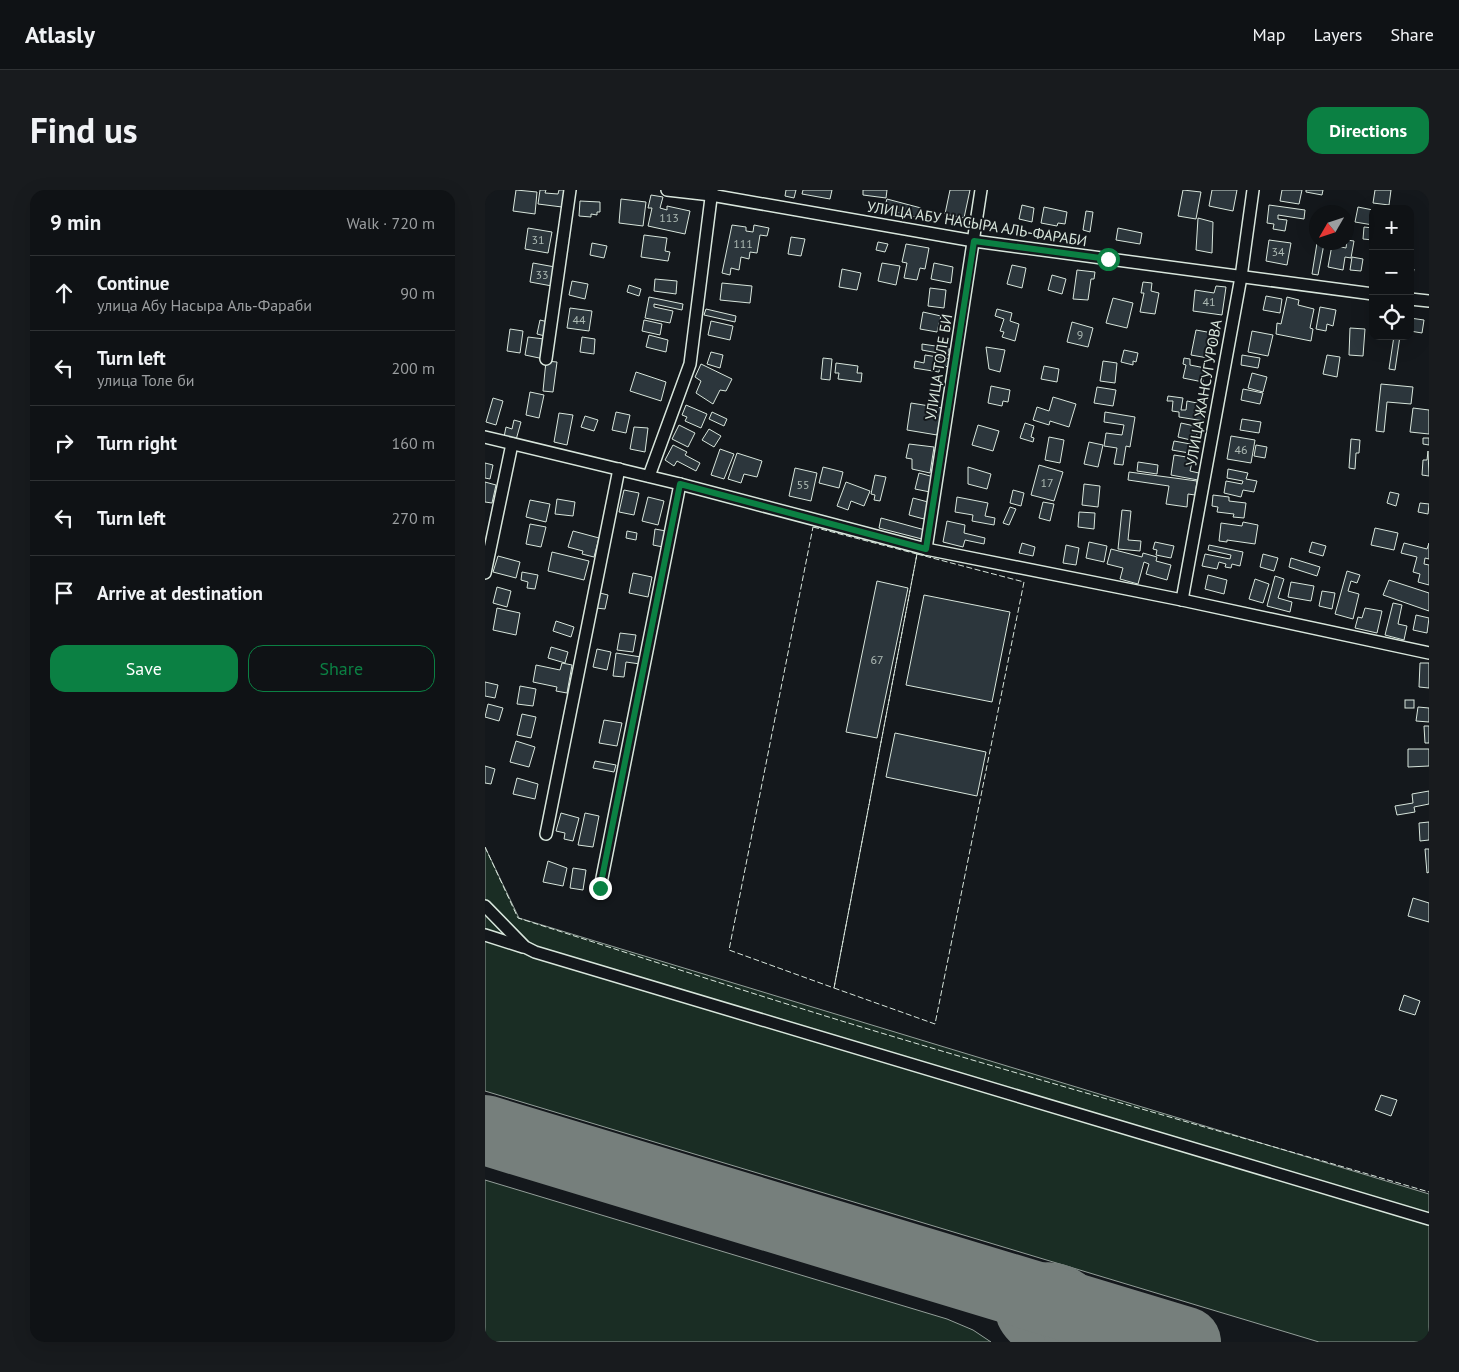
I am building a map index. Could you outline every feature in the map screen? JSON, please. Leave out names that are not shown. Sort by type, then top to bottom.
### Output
[{"type":"street","points":[[546,359],[570,190]]},
{"type":"street","name":"УЛИЦА АБУ НАСЫРА АЛЬ-ФАРАБИ","points":[[667,190],[711,193],[974,241],[1369,293]]},
{"type":"street","name":"УЛИЦА ТОЛЕ БИ","points":[[926,549],[981,190]]},
{"type":"street","name":"УЛИЦА ЖАНСУГУРОВА","points":[[1182,600],[1241,277],[1253,190]]},
{"type":"street","points":[[649,476],[689,364],[711,193]]},
{"type":"street","points":[[1414,299],[1429,301]]},
{"type":"street","points":[[485,437],[649,476],[926,549],[1182,600],[1429,653]]},
{"type":"street","points":[[485,573],[511,444]]},
{"type":"street","points":[[546,834],[619,469]]},
{"type":"street","points":[[600,888],[680,484]]},
{"type":"street","points":[[485,906],[525,947]]},
{"type":"street","points":[[485,935],[1429,1218]]},
{"type":"green space","points":[[485,847],[519,918],[1429,1194],[1429,1342],[1319,1342],[485,1091]]},
{"type":"green space","points":[[485,1180],[947,1319],[973,1330],[991,1342],[485,1342]]},
{"type":"building","points":[[516,190],[537,192],[535,214],[513,211]]},
{"type":"building","points":[[540,190],[546,190],[545,193],[558,194],[559,190],[564,190],[562,207],[538,204]]},
{"type":"building","points":[[786,190],[796,190],[794,198],[785,196]]},
{"type":"building","points":[[803,190],[832,190],[830,199],[802,194]]},
{"type":"building","points":[[863,190],[887,190],[886,198],[863,195]]},
{"type":"building","points":[[950,190],[970,190],[964,218],[945,214]]},
{"type":"building","points":[[1183,190],[1201,192],[1196,219],[1178,216]]},
{"type":"building","points":[[1212,190],[1237,190],[1233,211],[1209,206]]},
{"type":"building","points":[[1282,190],[1302,190],[1299,204],[1280,201]]},
{"type":"building","points":[[1306,190],[1323,190],[1322,195],[1306,192]]},
{"type":"building","points":[[1375,190],[1391,190],[1389,205],[1373,203]]},
{"type":"building","points":[[651,195],[663,197],[660,208],[667,210],[667,206],[690,211],[685,234],[648,226],[652,208],[648,208]]},
{"type":"building","points":[[621,199],[646,202],[643,226],[619,223]]},
{"type":"building","points":[[887,199],[921,208],[919,218],[884,209]]},
{"type":"building","points":[[580,201],[600,202],[600,212],[597,212],[597,215],[591,214],[591,217],[579,216]]},
{"type":"building","points":[[1022,205],[1034,208],[1032,222],[1019,219]]},
{"type":"building","points":[[1269,205],[1305,210],[1304,219],[1278,215],[1278,219],[1287,220],[1285,231],[1273,229],[1274,224],[1267,223]]},
{"type":"building","points":[[1044,207],[1067,212],[1065,224],[1058,223],[1057,226],[1041,223]]},
{"type":"building","points":[[1358,207],[1369,209],[1369,224],[1355,222]]},
{"type":"building","points":[[1086,211],[1093,212],[1090,232],[1083,230]]},
{"type":"building","points":[[1198,218],[1213,222],[1212,253],[1196,250]]},
{"type":"building","points":[[732,225],[746,227],[746,231],[753,232],[754,225],[769,228],[767,236],[760,235],[757,253],[750,252],[749,259],[741,257],[739,270],[731,268],[730,275],[722,273]]},
{"type":"building","points":[[1364,227],[1369,228],[1369,240],[1363,239]]},
{"type":"building","points":[[528,228],[552,232],[548,253],[525,249]]},
{"type":"building","points":[[1118,228],[1142,233],[1140,244],[1116,240]]},
{"type":"building","points":[[644,235],[667,238],[665,251],[670,252],[668,261],[641,257]]},
{"type":"building","points":[[791,237],[805,239],[801,256],[788,254]]},
{"type":"building","points":[[1269,240],[1291,243],[1287,265],[1266,261]]},
{"type":"building","points":[[878,242],[888,244],[885,252],[876,250]]},
{"type":"building","points":[[592,243],[607,246],[604,258],[590,255]]},
{"type":"building","points":[[906,244],[929,248],[925,269],[920,268],[917,280],[904,278],[907,263],[902,262]]},
{"type":"building","points":[[1316,250],[1323,250],[1318,275],[1312,274]]},
{"type":"building","points":[[1331,250],[1352,250],[1351,258],[1345,257],[1343,270],[1328,267]]},
{"type":"building","points":[[1352,257],[1363,259],[1361,271],[1350,270]]},
{"type":"building","points":[[533,263],[555,267],[552,286],[530,282]]},
{"type":"building","points":[[882,263],[900,266],[896,285],[878,281]]},
{"type":"building","points":[[934,263],[953,267],[951,283],[931,279]]},
{"type":"building","points":[[1012,265],[1026,268],[1022,288],[1007,284]]},
{"type":"building","points":[[842,269],[861,273],[857,290],[839,287]]},
{"type":"building","points":[[1077,270],[1095,272],[1094,279],[1091,279],[1088,300],[1073,299]]},
{"type":"building","points":[[1052,275],[1066,279],[1062,294],[1048,290]]},
{"type":"building","points":[[655,279],[677,281],[676,294],[654,291]]},
{"type":"building","points":[[572,281],[588,284],[585,299],[569,295]]},
{"type":"building","points":[[1143,282],[1152,283],[1151,291],[1159,293],[1155,314],[1140,312],[1144,293],[1141,293]]},
{"type":"building","points":[[722,283],[752,286],[750,303],[720,300]]},
{"type":"building","points":[[629,285],[641,289],[639,296],[627,292]]},
{"type":"building","points":[[1216,286],[1226,287],[1222,315],[1193,311],[1195,290],[1214,293]]},
{"type":"building","points":[[930,288],[946,290],[944,308],[928,306]]},
{"type":"building","points":[[1266,296],[1282,299],[1280,313],[1263,310]]},
{"type":"building","points":[[649,297],[683,304],[682,310],[654,304],[654,307],[673,311],[670,323],[645,318]]},
{"type":"building","points":[[1287,297],[1299,300],[1298,305],[1314,309],[1310,328],[1313,329],[1311,341],[1276,334],[1277,323],[1281,324]]},
{"type":"building","points":[[1113,298],[1133,303],[1127,328],[1106,323]]},
{"type":"building","points":[[1320,307],[1336,310],[1333,326],[1327,324],[1326,331],[1316,329]]},
{"type":"building","points":[[570,308],[592,311],[589,331],[567,328]]},
{"type":"building","points":[[706,309],[736,316],[735,322],[704,315]]},
{"type":"building","points":[[997,309],[1012,313],[1010,321],[1019,324],[1015,341],[1002,337],[1004,332],[1000,331],[1004,319],[995,316]]},
{"type":"building","points":[[923,312],[941,316],[937,332],[920,329]]},
{"type":"building","points":[[1414,319],[1424,320],[1422,333],[1414,332]]},
{"type":"building","points":[[540,320],[548,322],[545,336],[537,334]]},
{"type":"building","points":[[644,320],[662,324],[660,335],[642,331]]},
{"type":"building","points":[[711,321],[733,326],[730,340],[708,335]]},
{"type":"building","points":[[1072,322],[1093,328],[1088,347],[1067,342]]},
{"type":"building","points":[[1350,328],[1365,329],[1363,356],[1349,355]]},
{"type":"building","points":[[510,329],[523,331],[520,353],[507,351]]},
{"type":"building","points":[[1196,330],[1218,334],[1216,343],[1211,342],[1208,358],[1191,355]]},
{"type":"building","points":[[1252,331],[1273,335],[1268,356],[1248,352]]},
{"type":"building","points":[[649,335],[668,340],[666,352],[646,347]]},
{"type":"building","points":[[528,337],[544,339],[544,359],[525,355]]},
{"type":"building","points":[[582,337],[595,339],[594,354],[580,352]]},
{"type":"building","points":[[1393,340],[1399,340],[1395,370],[1389,369]]},
{"type":"building","points":[[922,344],[949,348],[949,355],[922,350]]},
{"type":"building","points":[[986,347],[1005,350],[1000,372],[989,369]]},
{"type":"building","points":[[1124,350],[1138,353],[1136,362],[1133,361],[1133,365],[1121,362]]},
{"type":"building","points":[[711,352],[723,355],[720,368],[707,364]]},
{"type":"building","points":[[925,355],[950,359],[949,367],[940,365],[939,372],[914,368],[915,361],[924,363]]},
{"type":"building","points":[[1242,355],[1260,358],[1258,368],[1241,365]]},
{"type":"building","points":[[1327,355],[1340,357],[1337,377],[1323,374]]},
{"type":"building","points":[[823,358],[832,359],[830,380],[821,379]]},
{"type":"building","points":[[1184,358],[1190,359],[1190,365],[1205,368],[1203,382],[1183,378],[1186,365],[1183,364]]},
{"type":"building","points":[[546,361],[557,362],[553,392],[543,391]]},
{"type":"building","points":[[1103,361],[1117,363],[1115,383],[1100,381]]},
{"type":"building","points":[[836,363],[858,366],[857,373],[862,373],[861,382],[838,379],[839,373],[835,373]]},
{"type":"building","points":[[701,364],[732,379],[726,391],[720,390],[713,404],[696,393],[701,381],[695,377]]},
{"type":"building","points":[[1044,366],[1059,369],[1057,382],[1041,379]]},
{"type":"building","points":[[636,372],[666,382],[661,401],[630,391]]},
{"type":"building","points":[[1252,373],[1267,377],[1263,392],[1248,388]]},
{"type":"building","points":[[1381,384],[1413,387],[1411,404],[1387,402],[1384,432],[1376,431]]},
{"type":"building","points":[[991,386],[1010,390],[1008,402],[1003,401],[1002,406],[988,403]]},
{"type":"building","points":[[1097,387],[1116,390],[1113,406],[1094,403]]},
{"type":"building","points":[[1243,389],[1263,393],[1260,404],[1241,400]]},
{"type":"building","points":[[530,392],[544,395],[539,418],[526,415]]},
{"type":"building","points":[[1168,396],[1183,398],[1181,410],[1186,410],[1187,401],[1197,403],[1196,413],[1205,414],[1204,421],[1179,417],[1179,412],[1172,411],[1173,401],[1167,401]]},
{"type":"building","points":[[1053,397],[1076,404],[1069,427],[1050,421],[1049,425],[1033,420],[1037,407],[1049,411]]},
{"type":"building","points":[[493,398],[503,401],[496,425],[486,422]]},
{"type":"building","points":[[911,403],[942,408],[937,435],[907,430]]},
{"type":"building","points":[[686,405],[707,414],[701,428],[685,421],[687,417],[682,415]]},
{"type":"building","points":[[1413,408],[1429,410],[1429,434],[1410,432]]},
{"type":"building","points":[[616,412],[630,415],[626,433],[612,430]]},
{"type":"building","points":[[712,412],[727,419],[724,426],[709,419]]},
{"type":"building","points":[[1105,412],[1135,417],[1130,447],[1126,446],[1123,465],[1114,464],[1117,448],[1104,446],[1106,433],[1122,435],[1124,425],[1104,422]]},
{"type":"building","points":[[559,413],[573,415],[567,445],[554,442]]},
{"type":"building","points":[[585,416],[598,420],[594,431],[581,427]]},
{"type":"building","points":[[1242,419],[1261,422],[1259,433],[1240,430]]},
{"type":"building","points":[[514,420],[521,422],[516,440],[504,437],[506,427],[512,429]]},
{"type":"building","points":[[1025,423],[1034,426],[1031,437],[1034,438],[1033,442],[1020,438]]},
{"type":"building","points":[[1181,423],[1199,427],[1195,441],[1178,437]]},
{"type":"building","points":[[679,425],[695,433],[688,447],[672,439]]},
{"type":"building","points":[[978,425],[999,431],[993,451],[972,445]]},
{"type":"building","points":[[634,427],[648,428],[645,452],[630,449]]},
{"type":"building","points":[[709,429],[721,436],[714,447],[702,440]]},
{"type":"building","points":[[1231,436],[1255,440],[1251,463],[1227,459]]},
{"type":"building","points":[[1049,437],[1064,440],[1060,463],[1045,460]]},
{"type":"building","points":[[1423,438],[1429,438],[1429,445],[1423,444]]},
{"type":"building","points":[[1351,439],[1360,440],[1359,453],[1356,453],[1355,469],[1349,468]]},
{"type":"building","points":[[1174,441],[1196,445],[1195,454],[1172,450]]},
{"type":"building","points":[[1089,442],[1103,445],[1098,467],[1084,464]]},
{"type":"building","points":[[909,444],[934,447],[930,473],[912,469],[912,459],[906,458]]},
{"type":"building","points":[[673,445],[687,452],[685,455],[700,463],[696,471],[677,461],[674,466],[665,460]]},
{"type":"building","points":[[1256,445],[1267,447],[1265,458],[1254,456]]},
{"type":"building","points":[[720,449],[734,454],[724,479],[711,475]]},
{"type":"building","points":[[1428,451],[1429,476],[1422,475],[1423,460],[1427,460]]},
{"type":"building","points":[[737,453],[762,461],[757,477],[744,474],[741,483],[728,479]]},
{"type":"building","points":[[1174,455],[1193,458],[1190,471],[1199,473],[1198,480],[1171,475]]},
{"type":"building","points":[[1138,462],[1158,465],[1157,474],[1137,471]]},
{"type":"building","points":[[485,463],[493,465],[490,479],[485,478]]},
{"type":"building","points":[[1039,465],[1063,472],[1054,501],[1031,495]]},
{"type":"building","points":[[823,467],[843,472],[839,488],[819,483]]},
{"type":"building","points":[[968,467],[991,474],[987,489],[968,484]]},
{"type":"building","points":[[795,468],[817,473],[811,501],[789,496]]},
{"type":"building","points":[[1228,469],[1248,473],[1246,479],[1257,481],[1254,492],[1243,490],[1241,497],[1224,493],[1226,481],[1242,484],[1243,481],[1227,478]]},
{"type":"building","points":[[1129,472],[1197,481],[1195,495],[1188,494],[1187,507],[1166,504],[1169,486],[1128,480]]},
{"type":"building","points":[[919,473],[934,477],[930,492],[915,489]]},
{"type":"building","points":[[875,475],[886,477],[880,501],[874,500],[875,495],[871,494]]},
{"type":"building","points":[[485,482],[496,485],[492,503],[485,502]]},
{"type":"building","points":[[846,482],[870,491],[864,506],[851,501],[848,510],[837,506]]},
{"type":"building","points":[[1084,484],[1100,486],[1098,507],[1082,505]]},
{"type":"building","points":[[624,490],[639,493],[634,515],[619,512]]},
{"type":"building","points":[[1013,490],[1024,493],[1021,506],[1010,503]]},
{"type":"building","points":[[1390,492],[1399,494],[1396,506],[1387,503]]},
{"type":"building","points":[[1213,495],[1229,497],[1229,501],[1246,503],[1244,518],[1233,517],[1234,514],[1217,512],[1218,507],[1212,506]]},
{"type":"building","points":[[648,497],[664,501],[658,525],[642,521]]},
{"type":"building","points":[[957,497],[988,503],[985,516],[995,518],[994,525],[972,521],[973,515],[955,512]]},
{"type":"building","points":[[913,498],[928,502],[924,519],[909,515]]},
{"type":"building","points":[[557,499],[575,502],[573,516],[555,514]]},
{"type":"building","points":[[530,500],[550,504],[546,522],[526,517]]},
{"type":"building","points":[[1043,502],[1054,504],[1050,521],[1039,518]]},
{"type":"building","points":[[1420,503],[1429,504],[1428,514],[1418,512]]},
{"type":"building","points":[[1010,507],[1016,509],[1009,525],[1003,523]]},
{"type":"building","points":[[1122,510],[1131,511],[1128,540],[1141,541],[1140,551],[1118,549]]},
{"type":"building","points":[[1079,512],[1095,513],[1094,529],[1078,527]]},
{"type":"building","points":[[881,518],[925,530],[922,539],[879,528]]},
{"type":"building","points":[[947,521],[965,525],[964,533],[985,538],[984,544],[965,540],[963,547],[943,542]]},
{"type":"building","points":[[1243,522],[1258,525],[1255,544],[1227,540],[1227,542],[1219,541],[1221,523],[1242,526]]},
{"type":"building","points":[[530,524],[546,527],[541,547],[526,544]]},
{"type":"building","points":[[1375,528],[1398,533],[1394,550],[1371,545]]},
{"type":"building","points":[[655,529],[666,531],[663,547],[653,545]]},
{"type":"building","points":[[573,531],[599,538],[594,557],[582,554],[583,551],[568,547]]},
{"type":"building","points":[[627,531],[637,533],[636,540],[626,538]]},
{"type":"building","points":[[1089,542],[1107,546],[1104,562],[1086,558]]},
{"type":"building","points":[[1155,542],[1174,546],[1171,558],[1156,555],[1157,550],[1153,549]]},
{"type":"building","points":[[1312,542],[1326,546],[1323,556],[1309,552]]},
{"type":"building","points":[[1022,543],[1035,547],[1033,556],[1019,553]]},
{"type":"building","points":[[1404,543],[1427,549],[1429,543],[1429,559],[1425,558],[1424,564],[1429,565],[1429,585],[1418,582],[1420,574],[1413,572],[1417,557],[1401,553]]},
{"type":"building","points":[[1066,545],[1079,548],[1076,565],[1063,563]]},
{"type":"building","points":[[1209,545],[1243,552],[1240,566],[1232,564],[1231,568],[1225,567],[1226,564],[1219,562],[1217,569],[1202,566],[1205,554],[1230,559],[1231,555],[1208,550]]},
{"type":"building","points":[[1111,549],[1142,557],[1143,553],[1157,557],[1156,561],[1171,565],[1167,580],[1146,574],[1149,564],[1144,562],[1138,584],[1120,579],[1123,568],[1107,564]]},
{"type":"building","points":[[552,552],[589,561],[584,580],[548,571]]},
{"type":"building","points":[[1263,554],[1278,558],[1274,571],[1260,567]]},
{"type":"building","points":[[498,556],[520,562],[516,578],[493,572]]},
{"type":"building","points":[[1291,558],[1320,567],[1317,576],[1289,567]]},
{"type":"building","points":[[1347,571],[1360,575],[1357,583],[1351,581],[1348,591],[1359,594],[1353,619],[1335,614]]},
{"type":"building","points":[[522,572],[538,575],[535,589],[527,588],[528,582],[521,580]]},
{"type":"building","points":[[633,573],[652,577],[648,597],[629,593]]},
{"type":"building","points":[[1208,575],[1227,580],[1224,594],[1205,589]]},
{"type":"building","points":[[1275,576],[1284,579],[1278,598],[1292,602],[1290,612],[1267,606]]},
{"type":"building","points":[[1255,579],[1269,584],[1263,603],[1249,599]]},
{"type":"building","points":[[1389,580],[1429,593],[1429,611],[1383,595]]},
{"type":"building","points":[[877,581],[908,588],[877,738],[846,732]]},
{"type":"building","points":[[1291,582],[1314,586],[1311,601],[1288,597]]},
{"type":"building","points":[[497,587],[511,591],[507,607],[493,603]]},
{"type":"building","points":[[1322,591],[1335,593],[1332,609],[1319,606]]},
{"type":"building","points":[[600,593],[608,595],[605,609],[596,608]]},
{"type":"building","points":[[924,595],[1010,612],[992,702],[906,685]]},
{"type":"building","points":[[1393,603],[1402,605],[1398,624],[1407,626],[1404,640],[1385,635]]},
{"type":"building","points":[[497,608],[520,613],[516,635],[493,630]]},
{"type":"building","points":[[1365,608],[1382,611],[1377,633],[1355,628],[1358,617],[1362,618]]},
{"type":"building","points":[[1416,615],[1429,618],[1427,633],[1413,630]]},
{"type":"building","points":[[556,621],[574,627],[571,637],[553,631]]},
{"type":"building","points":[[620,633],[636,635],[633,652],[617,650]]},
{"type":"building","points":[[551,647],[568,652],[565,663],[548,658]]},
{"type":"building","points":[[597,649],[611,652],[607,670],[593,667]]},
{"type":"building","points":[[616,653],[641,657],[640,664],[626,662],[624,677],[613,676]]},
{"type":"building","points":[[562,663],[572,665],[567,693],[556,691],[557,687],[533,682],[536,665],[560,670]]},
{"type":"building","points":[[1420,663],[1429,663],[1429,688],[1419,687]]},
{"type":"building","points":[[485,682],[498,685],[495,698],[485,696]]},
{"type":"building","points":[[520,686],[536,689],[533,706],[517,704]]},
{"type":"building","points":[[1405,700],[1414,700],[1414,708],[1405,708]]},
{"type":"building","points":[[488,704],[503,708],[499,721],[485,717]]},
{"type":"building","points":[[1418,707],[1429,708],[1429,722],[1416,721]]},
{"type":"building","points":[[522,714],[536,717],[531,738],[517,735]]},
{"type":"building","points":[[604,720],[622,723],[617,746],[599,743]]},
{"type":"building","points":[[1424,726],[1429,726],[1429,743],[1425,743]]},
{"type":"building","points":[[895,733],[986,752],[977,796],[886,777]]},
{"type":"building","points":[[516,741],[535,747],[529,767],[510,762]]},
{"type":"building","points":[[1408,749],[1429,749],[1429,766],[1408,767]]},
{"type":"building","points":[[595,761],[616,765],[614,772],[593,768]]},
{"type":"building","points":[[485,766],[495,769],[491,784],[485,783]]},
{"type":"building","points":[[517,778],[538,784],[535,799],[513,794]]},
{"type":"building","points":[[1429,791],[1429,804],[1414,807],[1415,812],[1397,815],[1395,806],[1413,803],[1412,794]]},
{"type":"building","points":[[561,813],[579,818],[573,841],[564,839],[565,833],[556,831]]},
{"type":"building","points":[[585,813],[599,816],[593,847],[578,845]]},
{"type":"building","points":[[1429,822],[1429,840],[1420,841],[1419,823]]},
{"type":"building","points":[[1425,849],[1429,849],[1429,872],[1427,873]]},
{"type":"building","points":[[548,861],[567,868],[563,886],[543,882]]},
{"type":"building","points":[[573,868],[586,870],[583,890],[570,888]]},
{"type":"building","points":[[1413,898],[1429,903],[1429,922],[1408,916]]},
{"type":"building","points":[[1404,995],[1420,1001],[1415,1015],[1399,1010]]},
{"type":"building","points":[[1381,1095],[1397,1100],[1391,1116],[1375,1110]]},
{"type":"taxiway","points":[[1031,1342],[1019,1331],[1011,1319],[1009,1305],[1014,1292],[1019,1287],[1025,1282],[1039,1277],[1053,1276],[1065,1279],[1076,1285],[1103,1309],[1123,1323]]},
{"type":"taxiway","points":[[1015,1290],[1046,1319],[1057,1342]]},
{"type":"taxiway","points":[[1082,1342],[1100,1333],[1134,1326]]},
{"type":"taxiway","points":[[1161,1342],[1181,1340]]},
{"type":"runway","points":[[485,1130],[1186,1342]]},
{"type":"fence","points":[[813,527],[917,554],[834,988],[729,950],[813,527]]},
{"type":"fence","points":[[917,554],[1024,582],[935,1024],[834,988],[917,554]]},
{"type":"fence","points":[[485,847],[518,918],[878,1032],[1429,1192]]},
{"type":"route","points":[[600,888],[680,484],[926,549],[974,241],[1108,259]]}]
